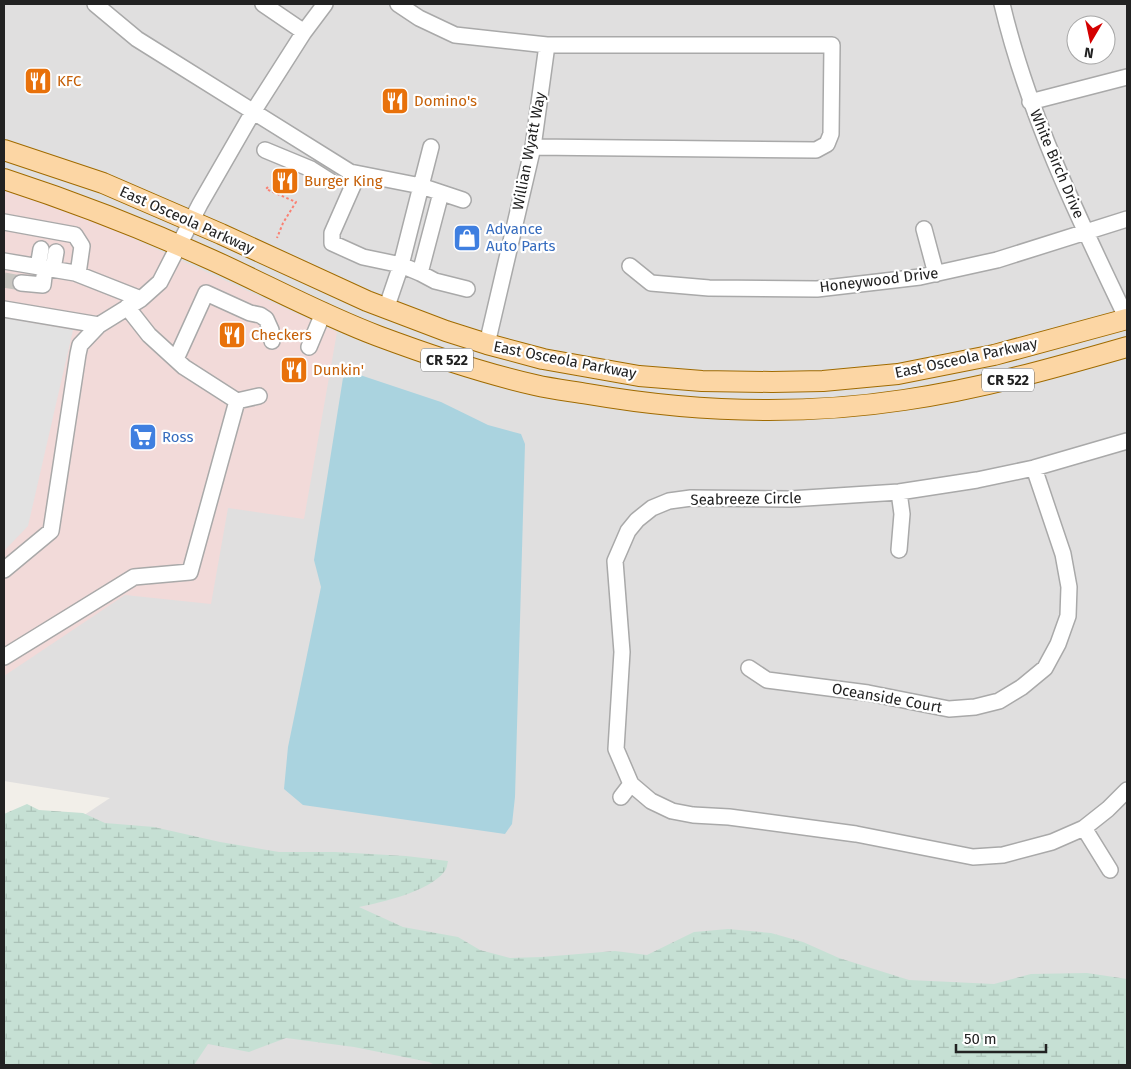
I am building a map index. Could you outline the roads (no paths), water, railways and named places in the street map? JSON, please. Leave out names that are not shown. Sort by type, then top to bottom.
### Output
[{"type":"main road","name":"East Osceola Parkway","points":[[4,150],[103,183],[386,309],[487,344],[543,359],[640,376],[702,382],[823,381],[898,374],[994,355],[1127,319]]},
{"type":"main road","name":"East Osceola Parkway","points":[[4,179],[92,210],[180,245],[376,335],[437,357],[538,386],[634,402],[698,408],[770,410],[818,409],[903,400],[992,384],[1127,347]]},
{"type":"main road","points":[[1095,356],[1120,334],[1126,327],[1127,319]]},
{"type":"street","points":[[95,4],[137,40],[350,172],[421,186],[463,200]]},
{"type":"street","points":[[263,4],[304,32]]},
{"type":"street","points":[[4,570],[51,531],[80,345],[99,324],[141,299],[160,282],[191,222],[253,112],[304,32],[325,4]]},
{"type":"street","points":[[398,4],[419,18],[455,35],[547,45],[832,45],[831,134],[827,144],[816,150],[533,146]]},
{"type":"street","name":"White Birch Drive","points":[[1002,4],[1030,102],[1085,231],[1127,319]]},
{"type":"street","name":"Willian Wyatt Way","points":[[487,344],[533,146],[547,45]]},
{"type":"street","points":[[1030,102],[1127,77]]},
{"type":"street","points":[[386,309],[401,265],[430,147]]},
{"type":"street","points":[[265,150],[312,169],[330,181]]},
{"type":"street","points":[[358,174],[332,233],[332,243],[363,257],[401,265],[436,281],[467,289]]},
{"type":"street","points":[[420,273],[441,192]]},
{"type":"street","name":"Honeywood Drive","points":[[630,266],[651,283],[709,288],[817,288],[936,274],[997,260],[1127,219]]},
{"type":"street","points":[[4,224],[43,239],[58,241],[75,235],[82,246],[78,274]]},
{"type":"street","points":[[924,228],[936,274]]},
{"type":"street","points":[[21,282],[43,285],[45,268],[43,239]]},
{"type":"street","points":[[45,268],[58,241]]},
{"type":"street","points":[[4,262],[78,274],[141,299]]},
{"type":"street","points":[[176,359],[206,293],[266,319],[271,330],[272,341]]},
{"type":"street","points":[[126,307],[149,335],[184,367],[237,401],[260,396]]},
{"type":"street","points":[[4,309],[99,324]]},
{"type":"street","points":[[309,347],[324,312]]},
{"type":"street","points":[[4,657],[134,578],[190,572],[237,401]]},
{"type":"street","name":"Seabreeze Circle","points":[[1127,441],[1034,468],[977,480],[899,492],[790,499],[691,498],[669,501],[652,508],[636,520],[628,531],[615,562],[622,652],[616,749],[622,767],[631,784],[651,800],[672,811],[856,834],[973,857],[1003,856],[1029,850],[1084,828],[1108,809],[1127,790]]},
{"type":"street","name":"Oceanside Court","points":[[750,668],[767,680],[868,693],[949,709],[975,707],[999,701],[1022,687],[1045,668],[1058,644],[1068,616],[1069,587],[1063,554],[1034,468]]},
{"type":"street","points":[[899,492],[902,514],[899,550]]},
{"type":"street","points":[[621,797],[631,784]]},
{"type":"street","points":[[1084,828],[1110,870]]},
{"type":"water","points":[[360,375],[441,402],[488,425],[521,434],[525,444],[515,797],[512,824],[505,834],[303,805],[284,789],[288,747],[321,587],[314,560],[343,378]]},
{"type":"tunnel","points":[[4,280],[21,283]]},
{"type":"place","name":"KFC","points":[[38,81]]},
{"type":"place","name":"Domino's","points":[[395,101]]},
{"type":"place","name":"Burger King","points":[[285,181]]},
{"type":"place","name":"Advance Auto Parts","points":[[467,238]]},
{"type":"place","name":"Checkers","points":[[232,335]]},
{"type":"place","name":"Dunkin'","points":[[294,370]]},
{"type":"place","name":"Ross","points":[[143,437]]}]
